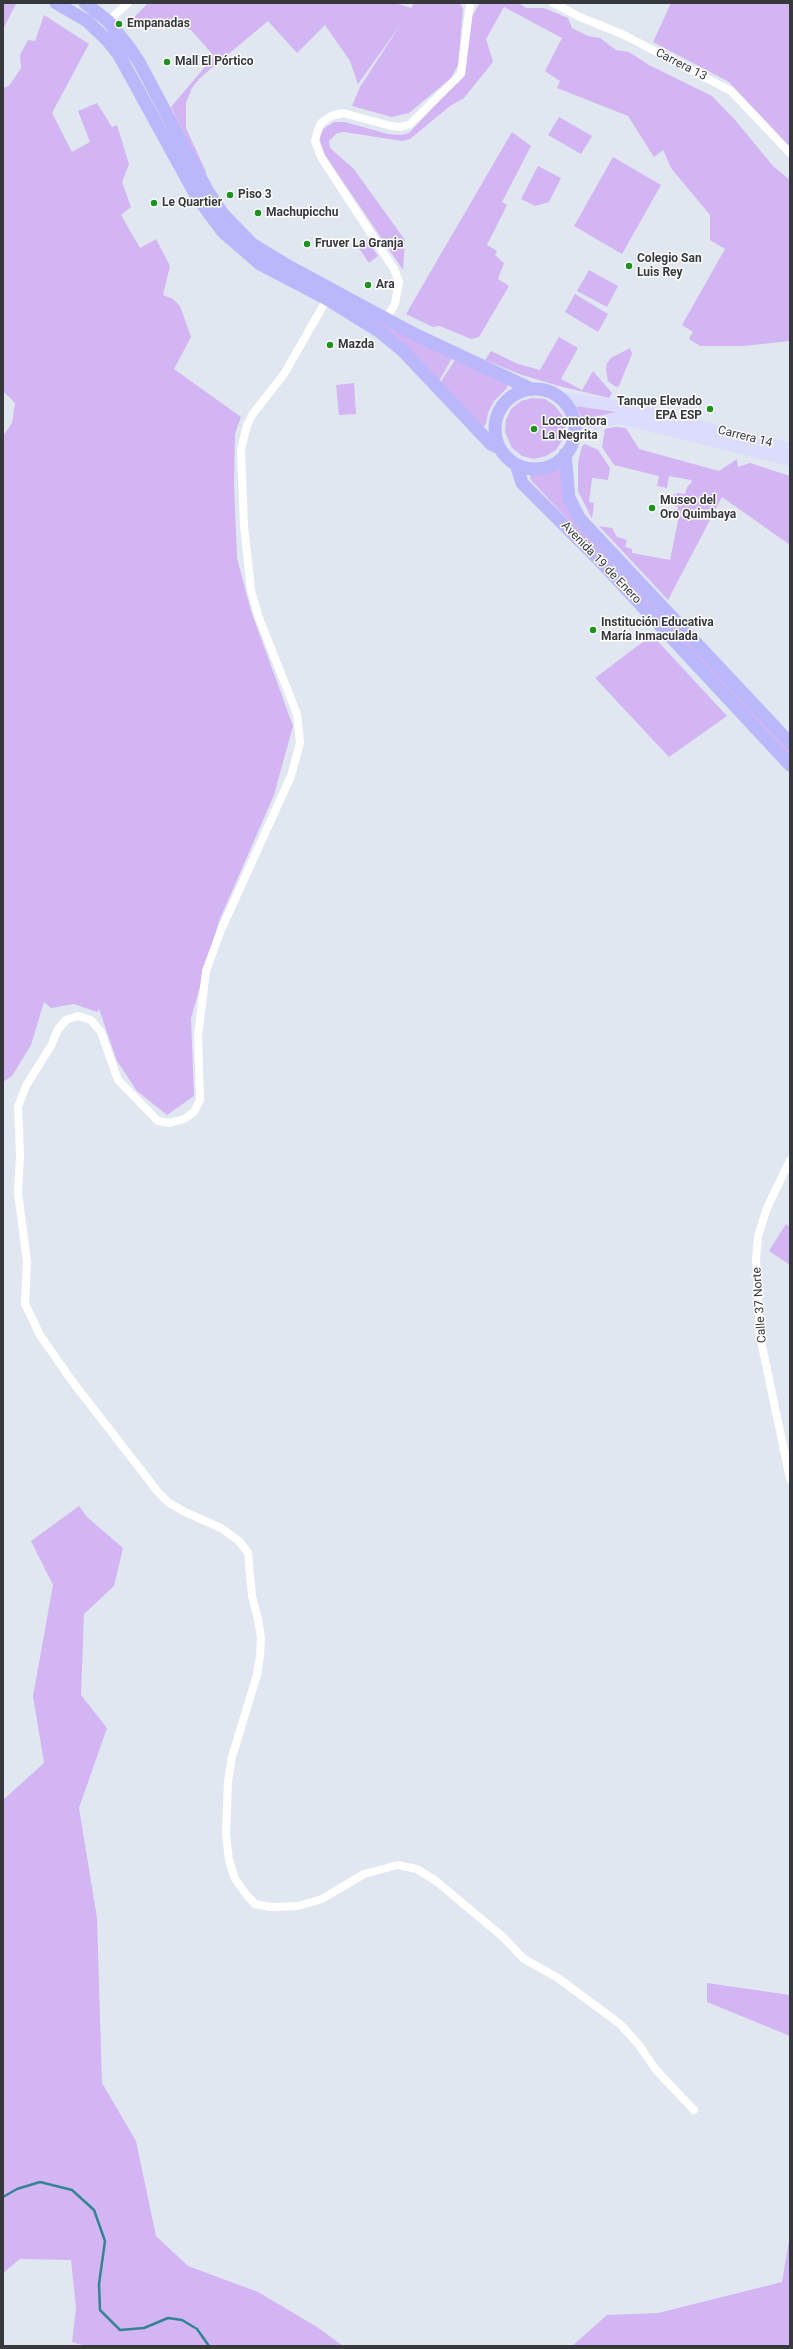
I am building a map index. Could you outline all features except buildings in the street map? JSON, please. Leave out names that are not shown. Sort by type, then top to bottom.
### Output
[{"type":"main road","points":[[56,3],[87,21],[119,54],[197,197],[222,231],[260,264],[287,272],[531,389],[546,391],[560,398],[572,417],[572,441],[565,454],[553,464],[538,469],[516,464],[500,448],[491,444],[403,351],[380,332],[287,272],[252,244],[223,214],[207,190],[139,62],[108,21],[85,3]]},
{"type":"main road","points":[[500,448],[495,425],[500,410],[510,398],[531,389]]},
{"type":"main road","name":"Carrera 14","points":[[560,398],[619,406],[790,449]]},
{"type":"main road","name":"Carrera 14","points":[[572,441],[598,422],[618,418],[790,460]]},
{"type":"main road","name":"Avenida 19 de Enero","points":[[565,454],[569,498],[580,519],[790,743]]},
{"type":"main road","name":"Avenida 19 de Enero","points":[[516,464],[522,483],[602,564],[790,765]]},
{"type":"street","points":[[108,21],[128,3]]},
{"type":"street","points":[[386,319],[395,304],[399,282],[394,269],[321,157],[315,140],[321,122],[331,116],[343,113],[391,126],[401,127],[410,124],[461,74],[470,3]]},
{"type":"street","name":"Carrera 13","points":[[553,3],[580,17],[622,34],[731,91],[790,153]]},
{"type":"street","points":[[328,299],[284,374],[252,415],[247,425],[241,450],[243,519],[251,590],[259,618],[297,714],[300,743],[291,776],[221,930],[206,971],[198,1036],[200,1100],[194,1112],[184,1119],[170,1123],[158,1121],[118,1080],[102,1032],[91,1020],[78,1016],[66,1020],[58,1029],[52,1044],[26,1086],[18,1107],[20,1155],[18,1193],[27,1261],[24,1304],[40,1335],[72,1381],[158,1492],[169,1503],[221,1528],[239,1541],[248,1553],[252,1596],[260,1632],[260,1656],[232,1756],[228,1781],[226,1835],[229,1860],[235,1879],[246,1894],[255,1904],[271,1907],[298,1906],[322,1899],[364,1874],[398,1865],[418,1868],[436,1881],[503,1937],[524,1959],[558,1978],[620,2024],[639,2045],[656,2070],[694,2110]]},
{"type":"street","name":"Calle 37 Norte","points":[[790,1160],[768,1208],[758,1236],[756,1258],[760,1336],[790,1478]]},
{"type":"shaded area","points":[[3,3],[16,4],[3,29]]},
{"type":"shaded area","points":[[148,3],[394,3],[412,8],[413,3],[460,3],[463,9],[458,65],[451,78],[409,113],[392,117],[352,106],[360,87],[401,24],[358,84],[350,61],[325,25],[297,53],[268,21],[200,78],[192,88],[186,103],[186,128],[206,172],[205,176],[171,107],[214,56],[191,30],[133,18]]},
{"type":"shaded area","points":[[480,3],[519,3],[526,8],[544,8],[568,18],[572,28],[588,36],[600,38],[616,50],[629,52],[649,65],[712,96],[736,121],[773,166],[790,180],[790,341],[743,346],[700,346],[689,339],[693,332],[682,325],[725,249],[710,240],[710,215],[671,168],[663,150],[654,157],[628,116],[557,88],[560,81],[545,71],[562,38],[504,7],[486,39],[493,62],[464,98],[450,106],[410,139],[402,141],[344,132],[337,133],[329,141],[330,148],[353,168],[405,240],[403,270],[325,155],[319,138],[323,129],[334,122],[345,122],[388,134],[401,135],[409,133],[465,74],[471,18]]},
{"type":"shaded area","points":[[671,3],[790,3],[790,147],[729,82],[653,42]]},
{"type":"shaded area","points":[[44,15],[89,44],[52,113],[72,152],[90,142],[78,111],[97,103],[112,127],[117,125],[129,164],[122,182],[131,207],[121,215],[140,248],[156,239],[170,266],[163,295],[173,299],[180,306],[191,337],[174,369],[241,417],[235,434],[234,485],[237,558],[251,611],[293,726],[274,795],[219,921],[191,1018],[194,1096],[167,1115],[137,1091],[117,1061],[99,1009],[97,1012],[74,1004],[51,1008],[44,1002],[31,1045],[12,1076],[3,1082],[3,436],[12,423],[15,403],[3,391],[3,88],[9,86],[21,68],[20,55],[28,40],[35,41]]},
{"type":"shaded area","points":[[559,117],[592,136],[581,154],[548,135]]},
{"type":"shaded area","points":[[512,132],[531,146],[502,202],[507,205],[487,245],[497,251],[495,255],[504,263],[498,279],[509,286],[479,337],[471,339],[440,326],[433,327],[406,314]]},
{"type":"shaded area","points":[[613,157],[661,185],[622,254],[574,226]]},
{"type":"shaded area","points":[[538,166],[561,178],[549,202],[535,206],[521,199]]},
{"type":"shaded area","points":[[367,240],[378,256],[369,263],[358,247]]},
{"type":"shaded area","points":[[589,270],[618,286],[607,307],[577,291]]},
{"type":"shaded area","points":[[324,289],[393,330],[452,358],[439,381]]},
{"type":"shaded area","points":[[575,294],[608,314],[598,332],[565,312]]},
{"type":"shaded area","points":[[559,337],[578,348],[561,379],[582,390],[593,371],[612,393],[609,398],[522,375],[485,360],[491,351],[518,364],[540,370]]},
{"type":"shaded area","points":[[630,348],[632,354],[619,386],[616,387],[608,381],[606,370],[607,363],[611,358]]},
{"type":"shaded area","points":[[455,360],[507,383],[507,388],[494,401],[488,413],[486,424],[483,427],[440,383]]},
{"type":"shaded area","points":[[354,383],[356,414],[339,415],[336,385]]},
{"type":"shaded area","points":[[532,398],[545,399],[555,406],[562,415],[565,427],[563,439],[556,450],[546,456],[534,459],[522,456],[512,448],[505,432],[506,420],[511,409],[521,401]]},
{"type":"shaded area","points":[[576,405],[647,418],[611,413],[584,424]]},
{"type":"shaded area","points":[[615,427],[626,428],[639,449],[719,471],[737,459],[738,467],[750,463],[790,476],[790,545],[722,497],[668,600],[599,526],[612,528],[617,537],[627,540],[625,547],[632,549],[632,553],[670,560],[680,511],[677,510],[678,507],[675,506],[675,504],[670,503],[671,496],[678,493],[685,494],[687,487],[692,482],[691,480],[669,476],[667,488],[657,486],[659,476],[614,465],[602,447],[605,429]]},
{"type":"shaded area","points":[[585,444],[598,450],[610,468],[608,480],[592,478],[589,502],[594,503],[592,519],[578,491],[578,463],[582,446]]},
{"type":"shaded area","points":[[558,468],[560,469],[577,521],[790,750],[790,758],[530,479],[531,475]]},
{"type":"shaded area","points":[[652,635],[727,716],[669,757],[595,678]]},
{"type":"shaded area","points":[[786,1224],[790,1227],[790,1265],[769,1251]]},
{"type":"shaded area","points":[[79,1506],[87,1517],[123,1548],[114,1586],[84,1614],[81,1695],[107,1728],[79,1808],[97,1918],[102,2083],[136,2141],[156,2236],[188,2266],[258,2292],[317,2327],[343,2346],[86,2346],[72,2342],[76,2308],[71,2260],[20,2259],[3,2273],[3,1800],[44,1763],[33,1696],[53,1585],[31,1541]]},
{"type":"shaded area","points":[[707,1983],[790,1995],[790,2036],[707,2002]]},
{"type":"shaded area","points":[[790,2235],[790,2346],[572,2346],[607,2315],[658,2313],[782,2282]]},
{"type":"waterway","points":[[3,2197],[17,2189],[40,2182],[72,2190],[94,2210],[105,2241],[99,2284],[100,2310],[120,2330],[144,2328],[168,2318],[182,2320],[197,2329],[209,2346]]},
{"type":"place","name":"Empanadas","points":[[119,24]]},
{"type":"place","name":"Mall El Pórtico","points":[[167,62]]},
{"type":"place","name":"Piso 3","points":[[230,195]]},
{"type":"place","name":"Le Quartier","points":[[154,203]]},
{"type":"place","name":"Machupicchu","points":[[258,213]]},
{"type":"place","name":"Fruver La Granja","points":[[307,244]]},
{"type":"place","name":"Colegio San Luis Rey","points":[[629,266]]},
{"type":"place","name":"Ara","points":[[368,285]]},
{"type":"place","name":"Mazda","points":[[330,345]]},
{"type":"place","name":"Tanque Elevado EPA ESP","points":[[710,409]]},
{"type":"place","name":"Locomotora La Negrita","points":[[534,429]]},
{"type":"place","name":"Museo del Oro Quimbaya","points":[[652,508]]},
{"type":"place","name":"Institución Educativa María Inmaculada","points":[[593,630]]}]
